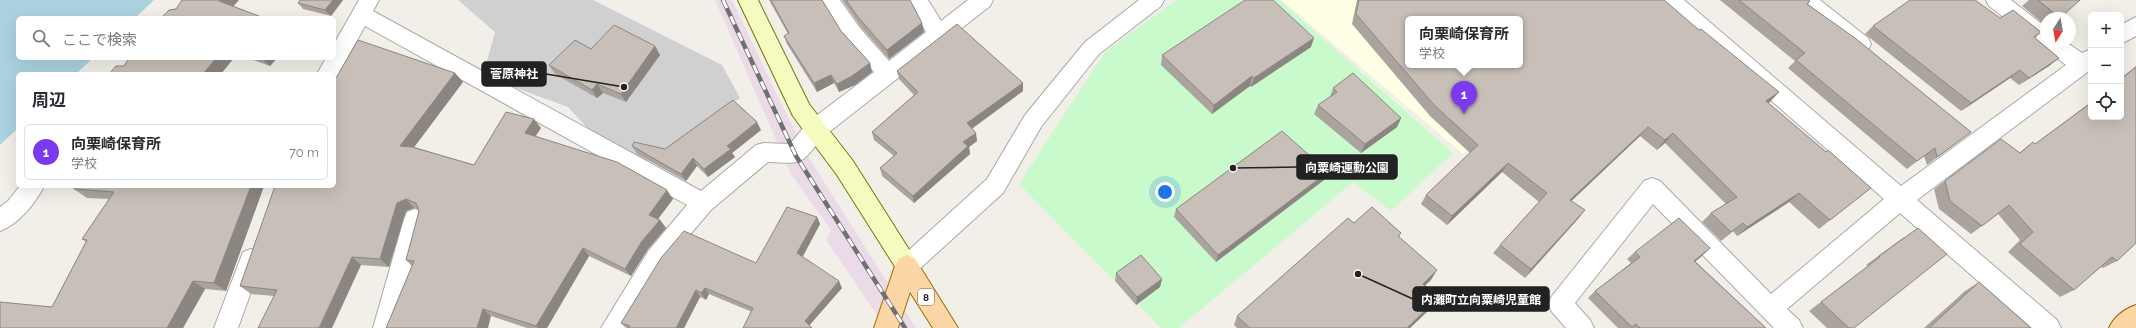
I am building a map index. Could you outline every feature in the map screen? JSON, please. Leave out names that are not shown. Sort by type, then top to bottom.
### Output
[{"type":"main road","points":[[886,328],[906,266]]},
{"type":"main road","name":"8","points":[[906,266],[946,328]]},
{"type":"main road","points":[[2121,328],[2136,316]]},
{"type":"street","points":[[748,0],[801,110],[845,168],[906,266],[995,186],[1033,121],[1092,48],[1154,0]]},
{"type":"street","points":[[829,0],[852,33],[888,74]]},
{"type":"street","points":[[918,0],[938,35]]},
{"type":"street","points":[[613,328],[656,257],[704,202],[764,152],[795,154],[816,129],[983,0]]},
{"type":"street","points":[[1670,0],[2048,328]]},
{"type":"street","points":[[1806,0],[1875,55]]},
{"type":"street","points":[[1996,0],[2040,33]]},
{"type":"street","points":[[336,60],[365,7],[704,202]]},
{"type":"street","points":[[2124,34],[2136,25]]},
{"type":"street","points":[[1770,308],[1901,199],[2086,62],[2062,48]]},
{"type":"street","points":[[329,72],[336,60]]},
{"type":"street","points":[[1962,126],[1980,141]]},
{"type":"street","points":[[0,221],[16,208],[32,188]]},
{"type":"street","points":[[1582,328],[1560,304],[1652,188],[1790,328]]},
{"type":"street","points":[[385,328],[415,219]]},
{"type":"street","points":[[226,328],[258,238]]},
{"type":"shaded area","points":[[458,0],[593,0],[722,65],[740,98],[703,123],[675,147],[642,165],[604,146],[568,107],[483,76],[495,32]]},
{"type":"shaded area","points":[[715,0],[732,0],[808,156],[916,328],[886,328],[826,240],[831,230],[791,174]]},
{"type":"shaded area","points":[[1282,0],[1470,0],[1418,16],[1405,16],[1405,68],[1523,68],[1523,66],[1561,75],[1463,154]]},
{"type":"green space","points":[[1176,0],[1279,0],[1453,153],[1391,211],[1353,182],[1179,328],[1161,328],[1019,184],[1105,52]]},
{"type":"water","points":[[0,0],[154,0],[137,16],[16,16],[16,60],[91,60],[78,72],[16,72],[16,130],[0,145]]},
{"type":"building","points":[[182,0],[220,0],[219,1],[259,16],[163,16],[169,10],[176,9]]},
{"type":"building","points":[[300,0],[333,0],[325,10],[298,3]]},
{"type":"building","points":[[771,0],[822,0],[841,31],[870,63],[852,76],[837,84],[831,75],[814,83],[784,36],[789,33]]},
{"type":"building","points":[[846,0],[910,0],[922,23],[887,50],[858,17]]},
{"type":"building","points":[[1245,0],[1273,0],[1314,38],[1254,78],[1252,76],[1214,105],[1162,55]]},
{"type":"building","points":[[1359,0],[1664,0],[1699,30],[1701,29],[1779,92],[1766,101],[1826,152],[1828,150],[1871,188],[1830,220],[1799,193],[1747,227],[1743,223],[1731,232],[1711,213],[1737,197],[1673,133],[1665,140],[1648,127],[1570,200],[1585,210],[1531,269],[1500,245],[1547,193],[1508,163],[1452,216],[1426,195],[1478,145],[1435,106],[1356,14]]},
{"type":"building","points":[[1739,0],[1809,0],[1810,1],[1807,4],[1855,38],[1971,132],[1937,157],[1935,148],[1917,161],[1796,60],[1805,53]]},
{"type":"building","points":[[1910,0],[1975,0],[2000,18],[2013,10],[2040,31],[2034,37],[2040,42],[2040,48],[2047,48],[2059,58],[2029,78],[2020,70],[1971,103],[1873,26]]},
{"type":"building","points":[[2038,0],[2080,0],[2067,12],[2053,12]]},
{"type":"building","points":[[957,24],[1023,83],[967,123],[976,133],[963,142],[968,146],[913,196],[880,168],[897,153],[872,132],[918,92],[897,71]]},
{"type":"building","points":[[614,25],[655,46],[621,94],[597,84],[592,90],[549,65],[575,40],[591,49]]},
{"type":"building","points":[[358,40],[455,73],[400,146],[412,147],[474,165],[506,112],[534,119],[525,133],[617,162],[667,190],[649,215],[660,220],[642,241],[625,269],[583,248],[536,326],[483,309],[477,328],[386,328],[414,261],[406,260],[419,211],[416,203],[406,199],[397,203],[380,259],[352,257],[319,328],[258,328],[277,290],[240,286],[274,188],[336,188],[336,78]]},
{"type":"building","points":[[128,60],[214,60],[205,72],[111,72],[116,66],[124,66]]},
{"type":"building","points":[[2136,67],[2136,243],[2117,261],[2112,257],[2074,290],[2020,244],[2033,232],[2009,205],[1982,226],[1950,201],[1945,181],[2001,139],[2020,153],[2033,142],[2035,144],[2088,105],[2088,120],[2124,120],[2124,77]]},
{"type":"building","points":[[1353,73],[1401,118],[1365,144],[1318,105],[1337,92],[1333,88]]},
{"type":"building","points":[[733,100],[757,122],[727,146],[731,149],[704,169],[693,158],[681,174],[632,146],[634,142],[665,149]]},
{"type":"building","points":[[1282,131],[1328,172],[1218,255],[1176,209]]},
{"type":"building","points":[[250,188],[214,283],[193,281],[167,328],[0,328],[0,302],[52,307],[87,240],[82,239],[114,192],[74,189]]},
{"type":"building","points":[[787,207],[817,217],[797,253],[839,281],[805,321],[812,328],[743,328],[753,308],[705,288],[701,293],[696,290],[676,328],[628,328],[630,326],[621,323],[661,258],[684,231],[756,263]]},
{"type":"building","points":[[1372,207],[1401,233],[1398,236],[1437,270],[1423,284],[1439,297],[1407,328],[1250,328],[1237,316],[1348,218],[1354,223]]},
{"type":"building","points":[[1679,218],[1710,248],[1694,261],[1766,328],[1640,328],[1636,324],[1632,327],[1595,291],[1640,257],[1635,252]]},
{"type":"building","points":[[1918,228],[1947,254],[1854,328],[1849,328],[1821,302],[1880,257],[1879,256]]},
{"type":"building","points":[[1141,255],[1162,279],[1137,297],[1116,273]]},
{"type":"building","points":[[1979,282],[2031,328],[1929,328]]},
{"type":"railway","points":[[723,0],[796,156],[905,328]]},
{"type":"place","name":"菅原神社","points":[[624,87]]},
{"type":"place","name":"向栗崎保育所","points":[[1464,114]]},
{"type":"place","name":"向粟崎運動公園","points":[[1233,168]]},
{"type":"place","name":"内灘町立向粟崎児童館","points":[[1358,274]]}]
